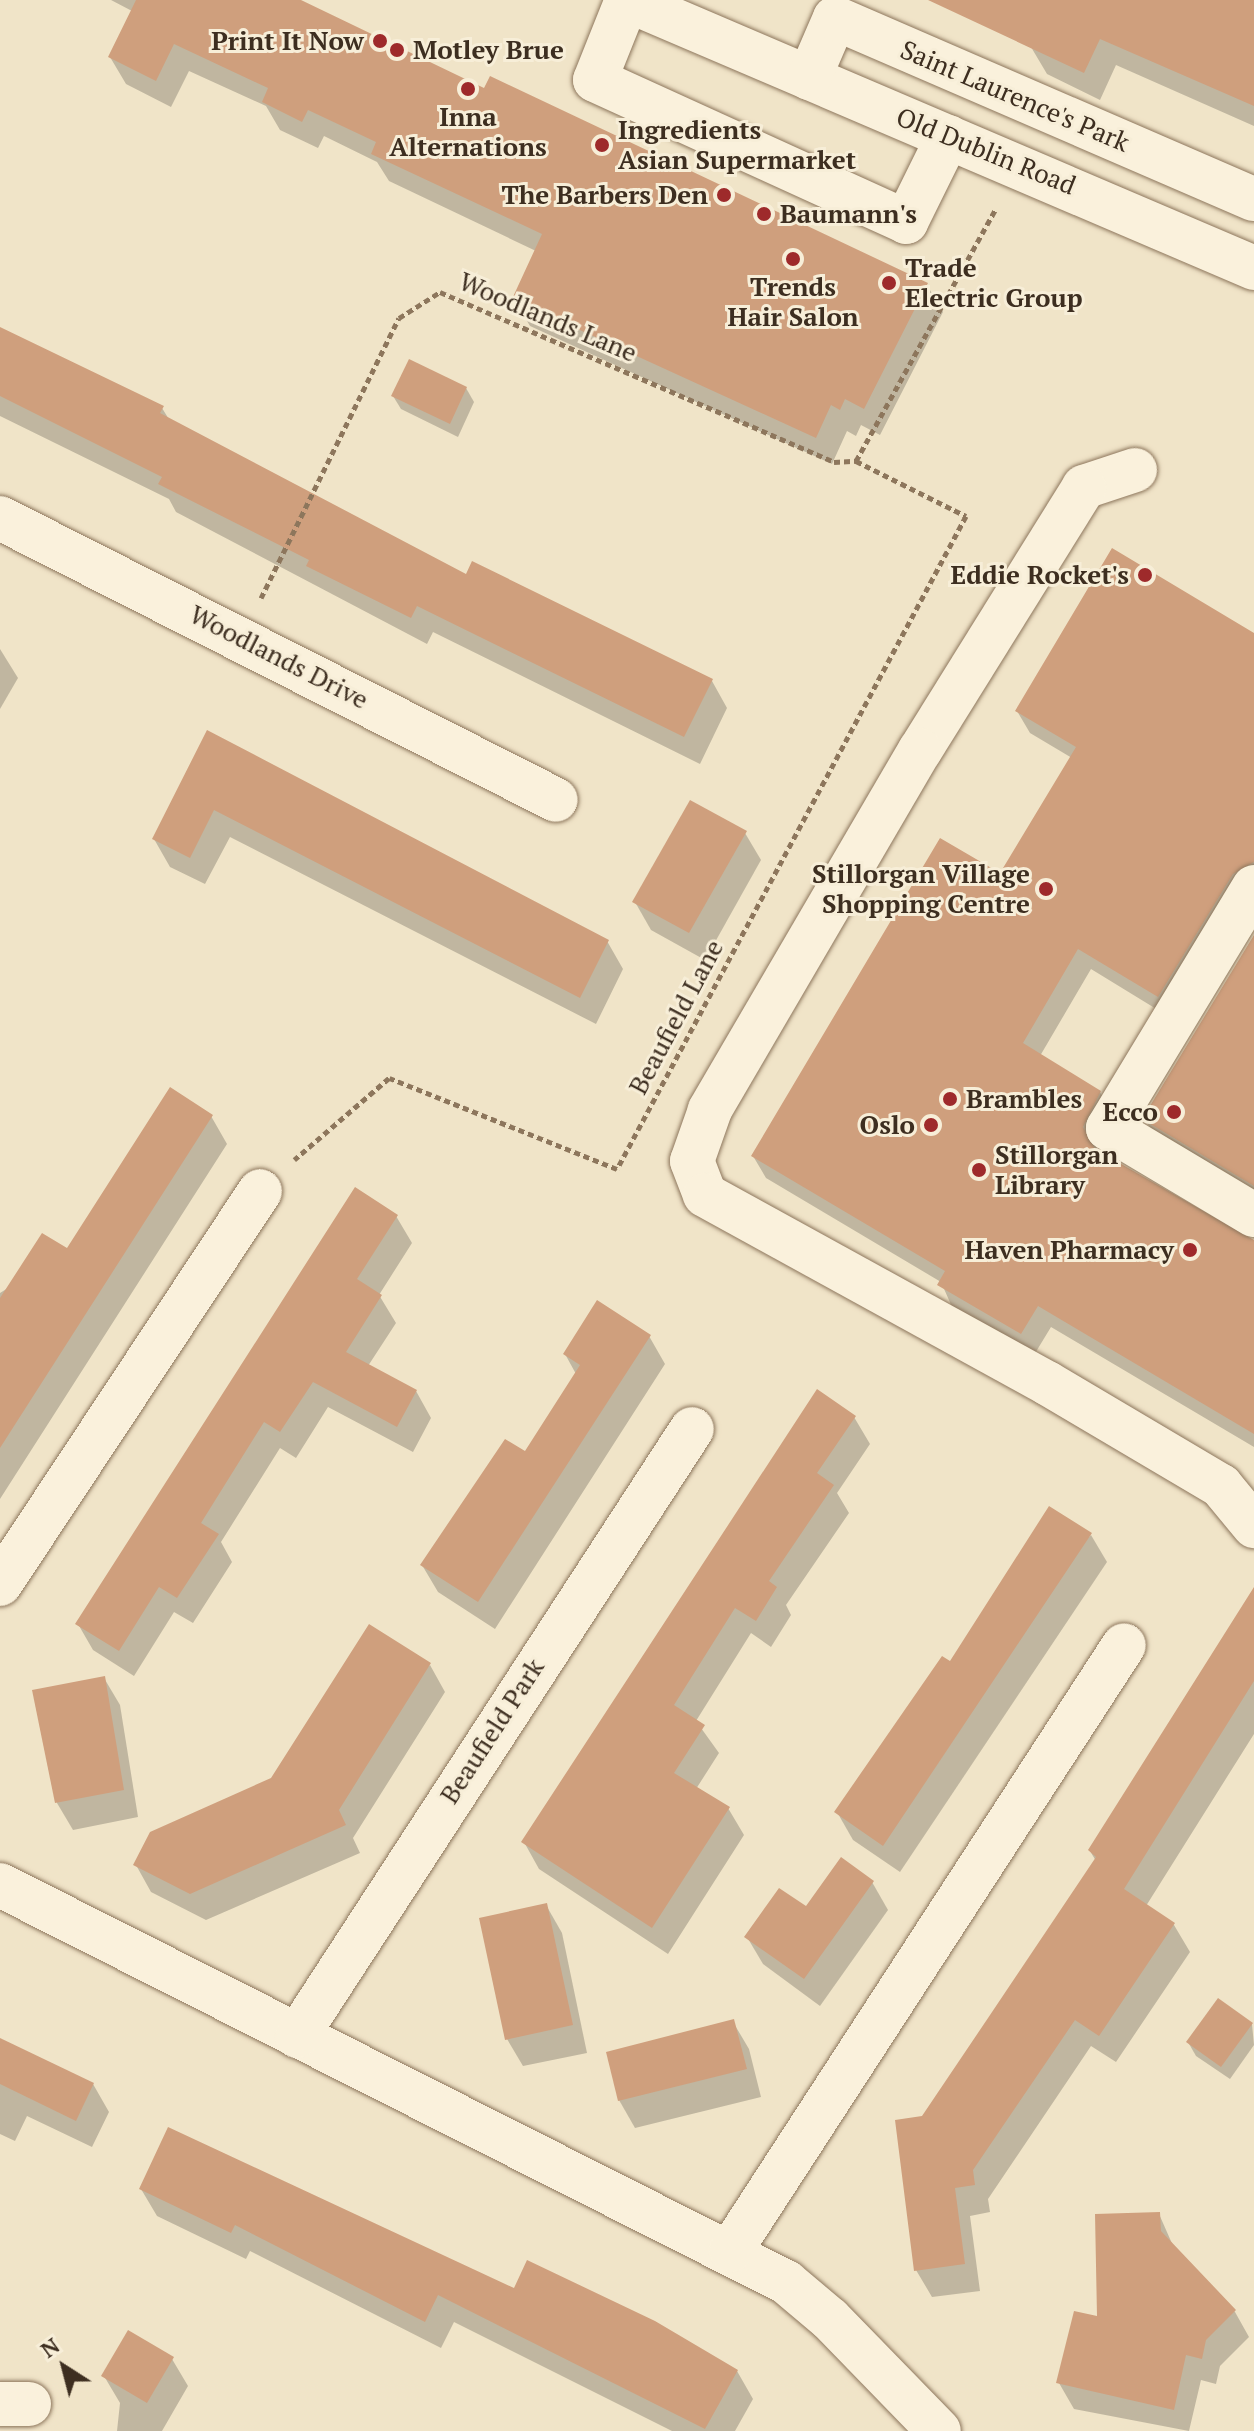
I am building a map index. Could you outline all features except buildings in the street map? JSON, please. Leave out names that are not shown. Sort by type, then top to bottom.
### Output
[{"type":"street","name":"Old Dublin Road","points":[[627,0],[948,137],[1020,164],[1254,268]]},
{"type":"street","points":[[627,0],[595,80],[906,222],[948,137]]},
{"type":"street","name":"Saint Laurence's Park","points":[[809,78],[835,18],[1254,199]]},
{"type":"street","points":[[1135,470],[1084,487],[920,750],[710,1110],[692,1161],[705,1195],[1047,1383],[1221,1486],[1254,1526]]},
{"type":"street","name":"Woodlands Drive","points":[[0,518],[242,637],[556,800]]},
{"type":"street","points":[[1254,887],[1108,1128],[1254,1215]]},
{"type":"street","points":[[0,1584],[260,1191]]},
{"type":"street","name":"Beaufield Park","points":[[297,2036],[692,1429]]},
{"type":"street","points":[[731,2250],[1124,1645]]},
{"type":"street","points":[[0,1885],[297,2036],[731,2250],[786,2282],[830,2319],[939,2431]]},
{"type":"path","points":[[856,461],[1020,164]]},
{"type":"path","name":"Woodlands Lane","points":[[242,637],[399,318],[440,292],[834,462],[856,461],[966,516]]},
{"type":"path","name":"Beaufield Lane","points":[[260,1191],[389,1078],[617,1169],[966,516]]},
{"type":"place","name":"Print It Now","points":[[380,41]]},
{"type":"place","name":"Motley Brue","points":[[397,50]]},
{"type":"place","name":"Inna Alternations","points":[[468,89]]},
{"type":"place","name":"Ingredients Asian Supermarket","points":[[602,145]]},
{"type":"place","name":"The Barbers Den","points":[[724,195]]},
{"type":"place","name":"Baumann's","points":[[764,214]]},
{"type":"place","name":"Trends Hair Salon","points":[[793,259]]},
{"type":"place","name":"Trade Electric Group","points":[[889,283]]},
{"type":"place","name":"Eddie Rocket's","points":[[1145,575]]},
{"type":"place","name":"Stillorgan Village Shopping Centre","points":[[1046,889]]},
{"type":"place","name":"Brambles","points":[[950,1099]]},
{"type":"place","name":"Ecco","points":[[1174,1112]]},
{"type":"place","name":"Oslo","points":[[931,1125]]},
{"type":"place","name":"Stillorgan Library","points":[[979,1170]]},
{"type":"place","name":"Haven Pharmacy","points":[[1190,1250]]}]
